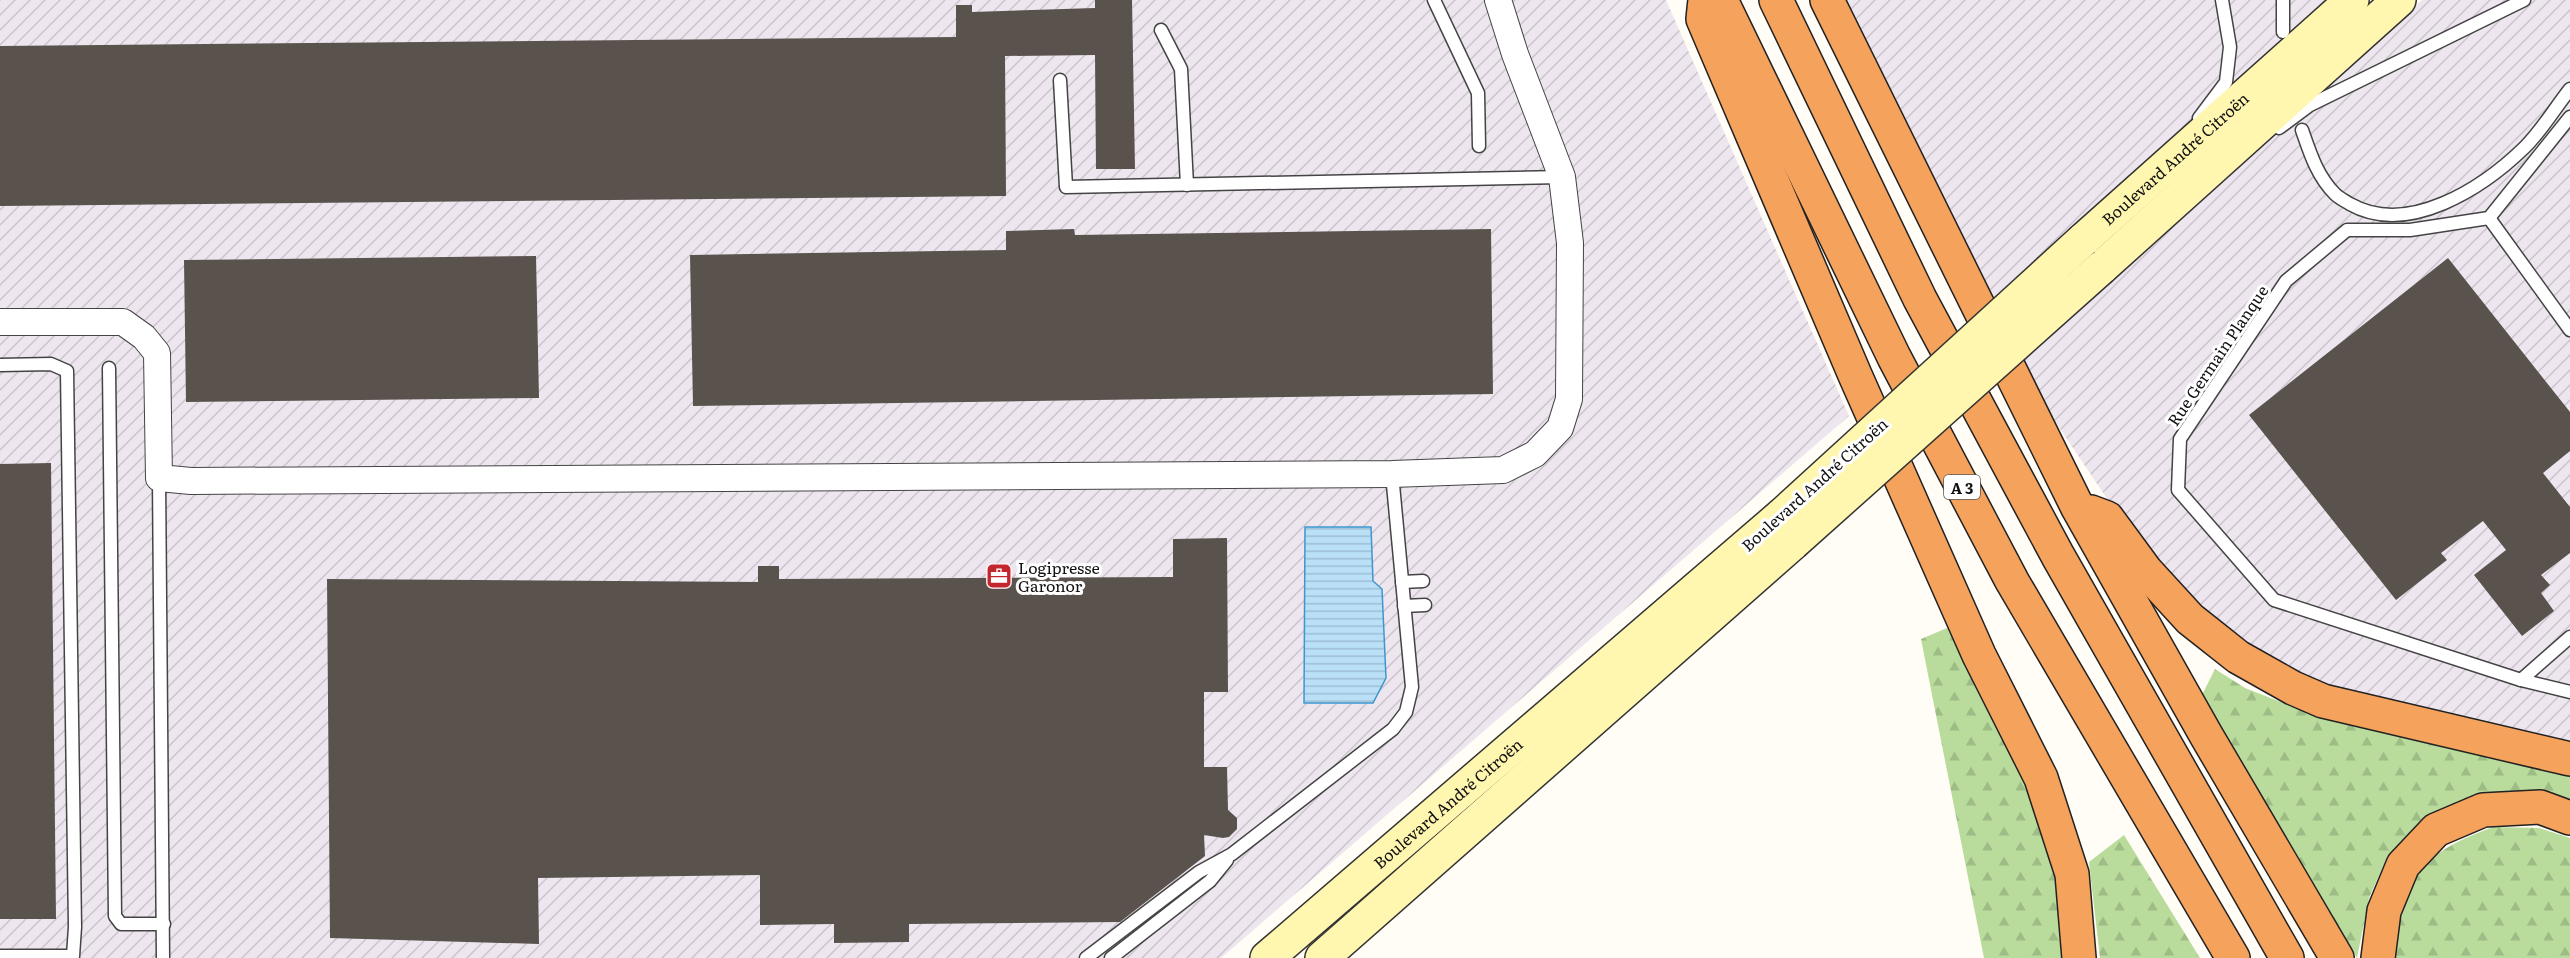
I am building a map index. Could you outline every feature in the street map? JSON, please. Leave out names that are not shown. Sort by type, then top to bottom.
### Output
[{"type":"highway","points":[[1705,0],[1703,19],[1855,375],[1979,655],[2041,778],[2072,874],[2079,958]]},
{"type":"highway","name":"A 3","points":[[1721,0],[1894,357],[2006,571],[2233,958]]},
{"type":"highway","points":[[1776,0],[1931,320],[2058,556],[2287,958]]},
{"type":"highway","points":[[1827,0],[2078,508],[2206,735],[2337,958]]},
{"type":"highway","points":[[2078,508],[2107,518],[2146,571],[2190,619],[2238,657],[2293,688],[2323,701],[2570,759]]},
{"type":"highway","points":[[2378,958],[2384,911],[2403,865],[2436,830],[2483,810],[2540,807],[2570,818]]},
{"type":"main road","name":"Boulevard André Citroën","points":[[1322,958],[1788,529],[2095,230],[2352,0]]},
{"type":"main road","name":"Boulevard André Citroën","points":[[1267,958],[2101,268],[2399,0]]},
{"type":"street","points":[[0,322],[123,322],[144,337],[157,353],[159,478],[191,481],[1392,474],[1503,470],[1535,454],[1560,428],[1569,399],[1570,243],[1562,177],[1515,54],[1498,0]]},
{"type":"lane","points":[[1434,0],[1478,93],[1479,146]]},
{"type":"lane","points":[[2095,230],[2201,116],[2226,82],[2230,47],[2222,0]]},
{"type":"lane","points":[[2283,0],[2283,32]]},
{"type":"lane","points":[[2143,230],[2310,105],[2520,1]]},
{"type":"lane","points":[[1161,30],[1181,69],[1187,185]]},
{"type":"lane","points":[[1060,80],[1066,187],[1562,177]]},
{"type":"lane","points":[[2302,130],[2313,164],[2336,195],[2366,213],[2400,216],[2444,203],[2488,178],[2526,146],[2570,89]]},
{"type":"lane","points":[[2570,117],[2489,218],[2570,330]]},
{"type":"lane","name":"Rue Germain Planque","points":[[2489,218],[2410,230],[2347,230],[2286,281],[2180,440],[2178,489],[2274,600],[2521,680],[2570,692]]},
{"type":"lane","points":[[0,365],[51,364],[68,371],[77,957],[0,956]]},
{"type":"lane","points":[[109,368],[115,916],[122,924],[164,924]]},
{"type":"lane","points":[[1086,958],[1199,872],[1232,854],[1393,729],[1406,712],[1412,687],[1392,474]]},
{"type":"lane","points":[[159,478],[163,958]]},
{"type":"lane","points":[[1402,582],[1423,581]]},
{"type":"lane","points":[[1404,606],[1425,605]]},
{"type":"lane","points":[[2521,680],[2570,637]]},
{"type":"lane","points":[[1111,958],[1210,880],[1232,854]]},
{"type":"shaded area","points":[[0,0],[1666,0],[1849,416],[1221,958],[0,958]]},
{"type":"shaded area","points":[[1844,0],[2328,0],[1991,305]]},
{"type":"shaded area","points":[[2422,0],[2570,0],[2570,742],[2334,688],[2259,659],[2159,576],[2026,378],[2019,359]]},
{"type":"green space","points":[[1947,628],[1981,683],[2013,746],[2041,810],[2062,882],[2068,958],[1984,958],[1921,639]]},
{"type":"green space","points":[[2215,669],[2245,688],[2325,719],[2570,774],[2570,805],[2421,822],[2387,857],[2369,898],[2357,958],[2202,695]]},
{"type":"green space","points":[[2493,827],[2539,828],[2570,838],[2570,958],[2393,958],[2396,912],[2412,880],[2422,867],[2447,848]]},
{"type":"green space","points":[[2124,835],[2200,958],[2100,958],[2089,862]]},
{"type":"water","points":[[1305,527],[1371,527],[1373,581],[1382,589],[1386,678],[1373,703],[1304,703]]},
{"type":"building","points":[[1095,0],[1132,0],[1135,169],[1096,169],[1095,55],[1005,56],[1006,196],[0,206],[0,46],[956,37],[956,5],[972,5],[972,12],[1095,8]]},
{"type":"building","points":[[1074,229],[1075,235],[1491,229],[1493,394],[693,406],[690,255],[1006,250],[1006,231]]},
{"type":"building","points":[[536,256],[539,398],[186,402],[184,260]]},
{"type":"building","points":[[2448,258],[2570,412],[2570,451],[2543,473],[2570,507],[2570,553],[2541,575],[2550,585],[2541,593],[2554,611],[2522,636],[2474,575],[2506,550],[2483,521],[2441,553],[2447,560],[2396,600],[2249,415]]},
{"type":"building","points":[[51,463],[56,919],[0,919],[0,464]]},
{"type":"building","points":[[1227,538],[1228,692],[1204,692],[1204,767],[1227,767],[1228,810],[1237,818],[1237,829],[1229,837],[1204,835],[1205,856],[1120,922],[909,924],[909,942],[834,943],[834,924],[760,925],[760,875],[538,878],[539,944],[330,938],[327,579],[758,582],[758,566],[779,566],[779,579],[1173,577],[1173,539]]},
{"type":"place","name":"Logipresse Garonor","points":[[999,576]]}]
